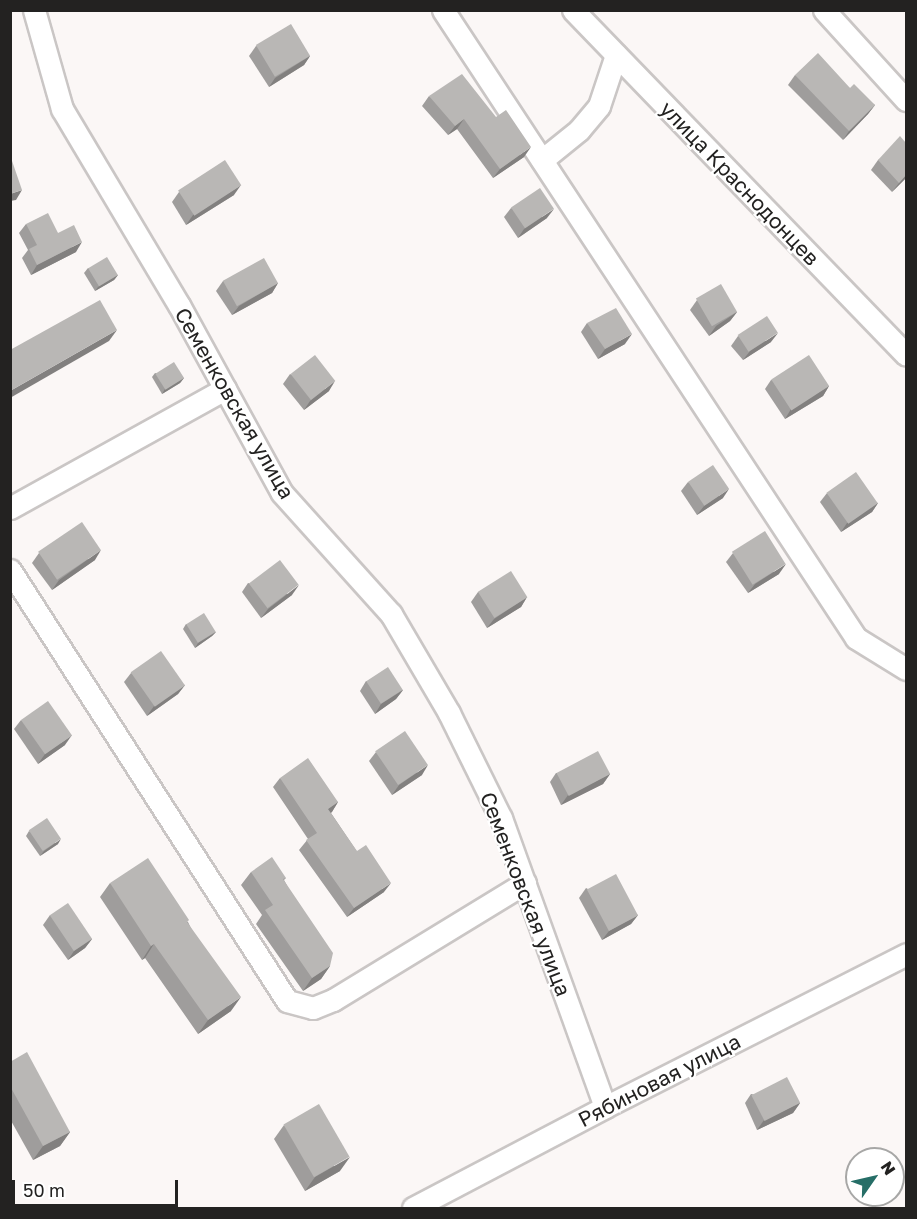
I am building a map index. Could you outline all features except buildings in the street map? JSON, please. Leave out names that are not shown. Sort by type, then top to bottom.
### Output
[{"type":"street","name":"Семенковская улица","points":[[34,10],[62,109],[179,305],[282,493],[391,614],[449,713],[501,818],[604,1107]]},
{"type":"street","points":[[443,10],[856,638],[906,669]]},
{"type":"street","name":"улица Краснодонцев","points":[[573,10],[902,342]]},
{"type":"street","points":[[824,10],[906,100]]},
{"type":"street","points":[[542,160],[579,130],[599,106],[616,55]]},
{"type":"street","points":[[10,508],[225,389]]},
{"type":"street","points":[[10,570],[287,1001],[313,1008],[333,1000],[525,883]]},
{"type":"street","name":"Рябиновая улица","points":[[412,1209],[604,1107],[906,954]]}]
